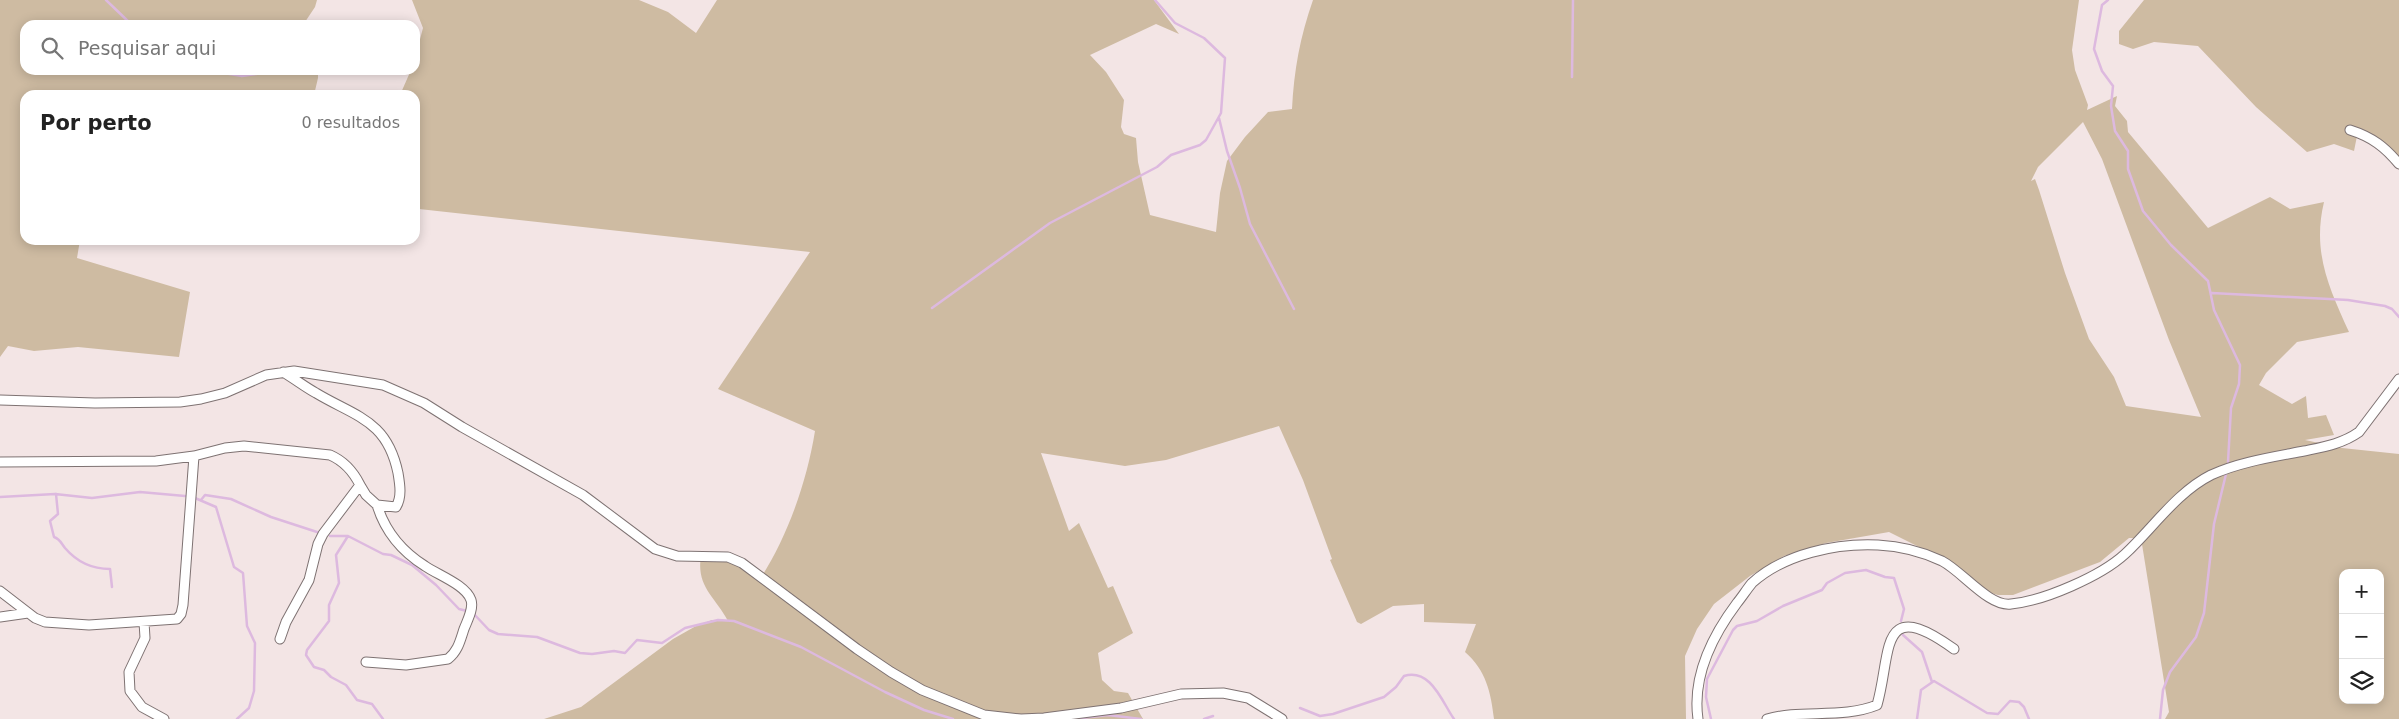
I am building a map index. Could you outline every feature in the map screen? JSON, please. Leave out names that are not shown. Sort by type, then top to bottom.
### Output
[{"type":"street","points":[[2350,130],[2376,141],[2399,164]]},
{"type":"street","points":[[0,462],[156,461],[244,446],[330,455],[347,466],[366,495],[377,504],[396,507],[400,493],[396,465],[389,447],[381,436],[365,419],[353,411],[317,394],[283,372]]},
{"type":"street","points":[[0,400],[95,403],[180,402],[225,393],[266,375],[283,372],[308,372],[373,383],[400,391],[595,502],[655,549],[677,556],[728,557],[742,563],[857,649],[892,672],[922,690],[967,710],[1002,718],[1044,718],[1121,708],[1181,694],[1223,693],[1248,698],[1282,719]]},
{"type":"street","points":[[1698,719],[1699,693],[1703,668],[1710,648],[1722,624],[1752,583],[1783,563],[1824,549],[1877,545],[1910,550],[1942,562],[1966,577],[1994,601],[2009,605],[2020,603],[2068,587],[2112,564],[2165,511],[2210,476],[2252,462],[2329,446],[2350,438],[2359,432],[2396,389],[2399,379]]},
{"type":"street","points":[[0,591],[28,613],[45,622],[71,625],[177,619],[181,614],[194,456]]},
{"type":"street","points":[[280,639],[286,622],[309,580],[322,534],[360,484]]},
{"type":"street","points":[[366,662],[406,665],[448,659],[458,647],[472,603],[461,588],[423,565],[398,545],[383,524],[377,504]]},
{"type":"street","points":[[0,617],[28,613]]},
{"type":"street","points":[[144,622],[145,638],[129,672],[130,691],[142,707],[164,719]]},
{"type":"street","points":[[1767,719],[1821,718],[1867,711],[1877,705],[1888,644],[1894,632],[1906,626],[1920,629],[1936,636],[1954,649]]},
{"type":"shaded area","points":[[0,0],[317,0],[315,7],[306,20],[20,20],[20,75],[318,75],[318,78],[315,90],[20,90],[20,245],[79,245],[77,258],[190,292],[179,357],[78,347],[34,351],[8,346],[0,357]]},
{"type":"shaded area","points":[[412,0],[639,0],[668,12],[696,33],[717,0],[1154,0],[1179,34],[1156,24],[1090,55],[1106,72],[1124,100],[1121,127],[1124,134],[1136,138],[1138,162],[1150,215],[1216,232],[1220,193],[1227,161],[1245,137],[1268,112],[1292,109],[1298,54],[1313,0],[2079,0],[2072,50],[2075,70],[2088,105],[2087,110],[2117,96],[2115,106],[2127,121],[2128,132],[2208,228],[2270,197],[2290,209],[2324,202],[2320,237],[2321,254],[2329,285],[2349,332],[2297,342],[2266,373],[2259,385],[2292,404],[2306,396],[2308,418],[2326,415],[2334,435],[2305,440],[2342,448],[2399,454],[2399,719],[2165,719],[2169,712],[2141,538],[2129,538],[2100,562],[2013,595],[1998,595],[1984,591],[1929,552],[1889,532],[1826,543],[1784,556],[1750,576],[1714,604],[1697,629],[1685,656],[1686,719],[1494,719],[1491,700],[1483,674],[1465,652],[1476,624],[1424,622],[1424,604],[1393,606],[1361,624],[1357,622],[1330,560],[1332,559],[1303,480],[1279,426],[1166,460],[1125,466],[1041,453],[1069,531],[1079,523],[1108,588],[1113,586],[1133,633],[1098,653],[1102,680],[1114,691],[1128,693],[1143,719],[544,719],[581,707],[673,639],[696,626],[712,620],[728,621],[704,583],[700,566],[701,555],[733,562],[760,579],[770,562],[795,508],[807,469],[815,431],[718,389],[810,252],[420,209],[420,90],[402,90],[409,75],[420,75],[420,39],[423,28]],"holes":[[[2083,122],[2102,159],[2169,340],[2201,417],[2126,406],[2114,377],[2089,339],[2065,273],[2035,179],[2031,181],[2038,167]]]},
{"type":"shaded area","points":[[2144,0],[2399,0],[2399,168],[2386,152],[2358,131],[2354,151],[2334,144],[2307,152],[2256,107],[2198,46],[2154,42],[2133,49],[2119,44],[2119,31]]},
{"type":"waterway","points":[[106,0],[127,20]]},
{"type":"waterway","points":[[932,308],[1050,223],[1157,167],[1171,155],[1200,145],[1206,140],[1221,113],[1225,58],[1204,38],[1175,23],[1155,0]]},
{"type":"waterway","points":[[1572,77],[1573,0]]},
{"type":"waterway","points":[[2108,0],[2102,5],[2094,49],[2102,71],[2113,86],[2111,106],[2115,131],[2128,151],[2128,169],[2143,211],[2171,245],[2208,281],[2214,310],[2240,365],[2239,384],[2231,408],[2228,462]]},
{"type":"waterway","points":[[236,75],[249,75]]},
{"type":"waterway","points":[[1219,118],[1227,151],[1250,224],[1294,309]]},
{"type":"waterway","points":[[2212,293],[2348,300],[2385,306],[2392,309],[2399,317]]},
{"type":"waterway","points":[[2160,719],[2163,690],[2170,672],[2196,637],[2204,613],[2214,524],[2226,474]]},
{"type":"waterway","points":[[0,497],[55,494],[92,498],[140,492],[185,496]]},
{"type":"waterway","points":[[56,494],[58,514],[50,521],[54,537],[80,561],[97,568],[110,569],[112,587]]},
{"type":"waterway","points":[[201,500],[205,495],[231,499],[271,517],[317,532]]},
{"type":"waterway","points":[[195,498],[216,507],[234,567],[243,573],[247,626],[255,643],[254,691],[249,708],[237,719]]},
{"type":"waterway","points":[[330,536],[348,536],[383,554],[391,555],[412,565],[436,585],[459,609],[467,611]]},
{"type":"waterway","points":[[348,536],[336,555],[339,583],[329,605],[329,621],[307,650],[306,655],[314,667],[324,670],[331,677],[346,685],[357,700],[372,704],[383,719]]},
{"type":"waterway","points":[[1711,719],[1706,697],[1707,679],[1733,630],[1737,626],[1757,621],[1783,606],[1822,590],[1827,583],[1845,573],[1866,570],[1885,577],[1894,578],[1904,609],[1901,621]]},
{"type":"waterway","points":[[473,613],[489,630],[498,634],[537,637],[580,653],[592,654],[614,651],[625,653],[637,640],[662,643],[685,628],[718,620],[734,621],[801,647],[885,692],[924,710],[953,719]]},
{"type":"waterway","points":[[1903,635],[1922,652],[1932,682]]},
{"type":"waterway","points":[[1300,708],[1320,716],[1333,714],[1384,697],[1396,687],[1404,676],[1413,675],[1422,677],[1435,688],[1454,719]]},
{"type":"waterway","points":[[1917,719],[1921,690],[1934,681],[1987,713],[1998,714],[2010,701],[2019,702],[2024,707],[2029,719]]},
{"type":"waterway","points":[[1073,719],[1108,715],[1141,719]]},
{"type":"waterway","points":[[1204,719],[1213,716]]}]
